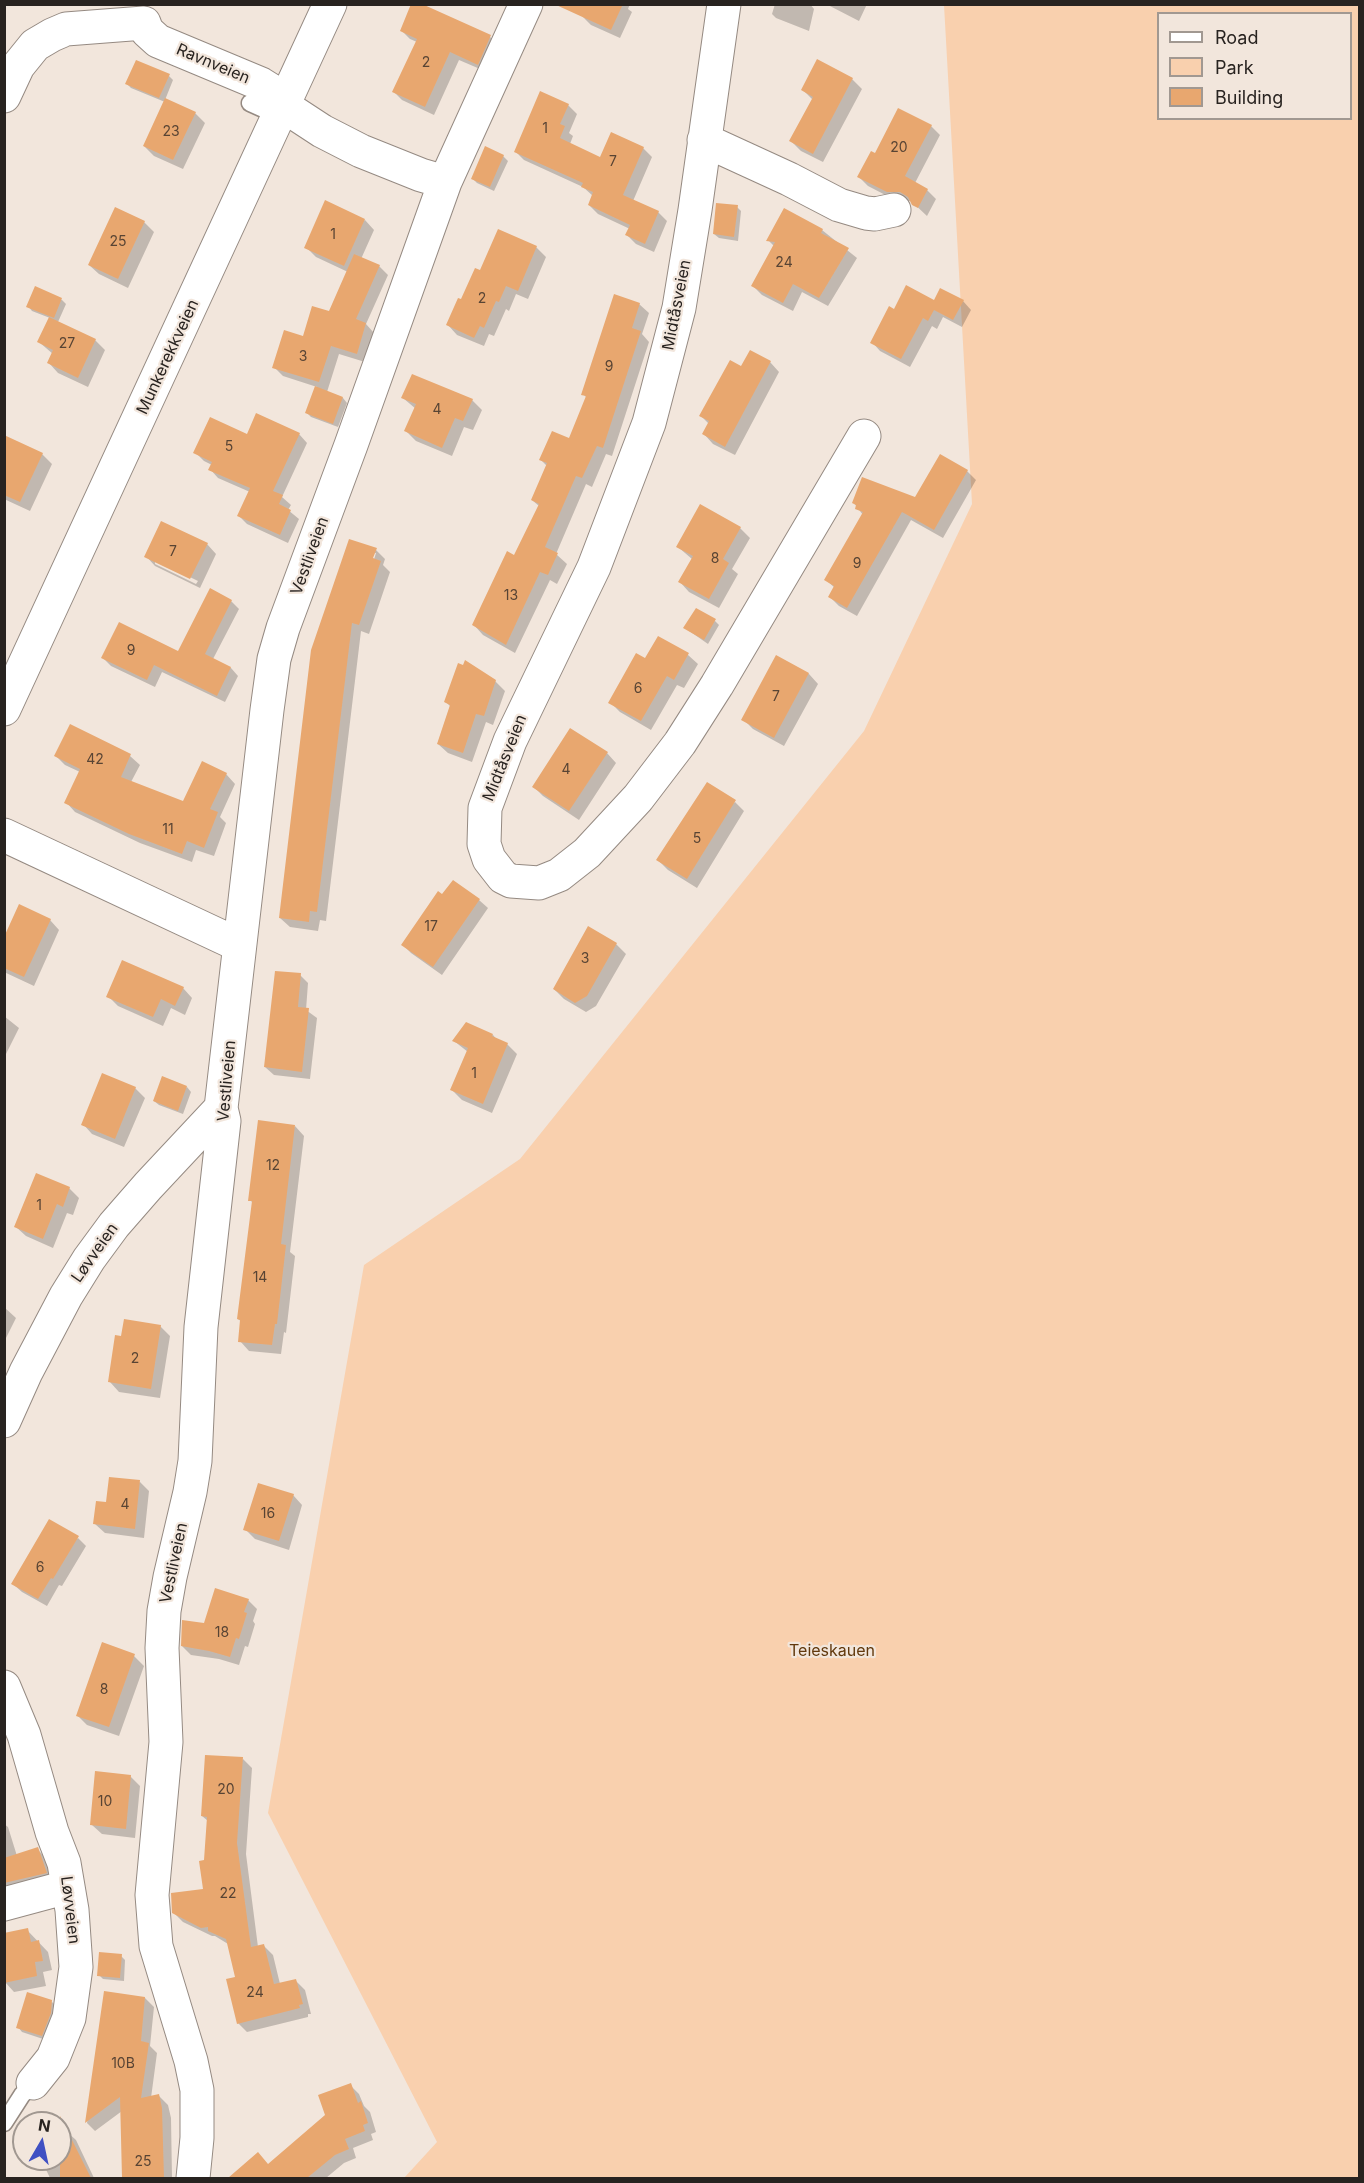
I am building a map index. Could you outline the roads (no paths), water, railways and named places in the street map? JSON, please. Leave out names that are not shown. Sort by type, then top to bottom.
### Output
[{"type":"street","name":"Munkerekkveien","points":[[4,709],[330,4]]},
{"type":"street","points":[[283,109],[293,112],[341,141],[421,175],[445,182],[526,4]]},
{"type":"street","name":"Midtåsveien","points":[[724,4],[679,308],[649,423],[594,567],[510,741],[485,808],[484,844],[489,859],[503,877],[511,881],[539,883],[559,875],[587,853],[638,798],[680,743],[717,685],[864,436]]},
{"type":"street","name":"Ravnveien","points":[[4,96],[18,66],[35,45],[66,29],[142,14],[147,31],[158,41],[261,84],[283,109]]},
{"type":"street","points":[[704,140],[839,205],[875,214],[894,210]]},
{"type":"street","name":"Vestliveien","points":[[193,2178],[197,2138],[197,2090],[191,2061],[156,1946],[152,1895],[166,1742],[162,1648],[164,1611],[195,1461],[201,1327],[224,1121],[221,1108],[230,1050],[239,945],[267,710],[274,659],[283,628],[445,182]]},
{"type":"street","points":[[4,835],[239,945]]},
{"type":"street","name":"Løvveien","points":[[4,1421],[26,1372],[66,1296],[89,1259],[121,1217],[221,1108]]},
{"type":"street","name":"Løvveien","points":[[4,1687],[24,1735],[52,1832],[64,1863],[72,1910],[76,1967],[69,2018],[53,2058],[33,2083]]},
{"type":"street","points":[[4,1904],[56,1890]]},
{"type":"lane","points":[[250,103],[283,109]]},
{"type":"lane","name":"Løvveien","points":[[4,2123],[22,2095],[33,2083]]},
{"type":"park label","name":"Teieskauen","points":[[832,1651]]}]
